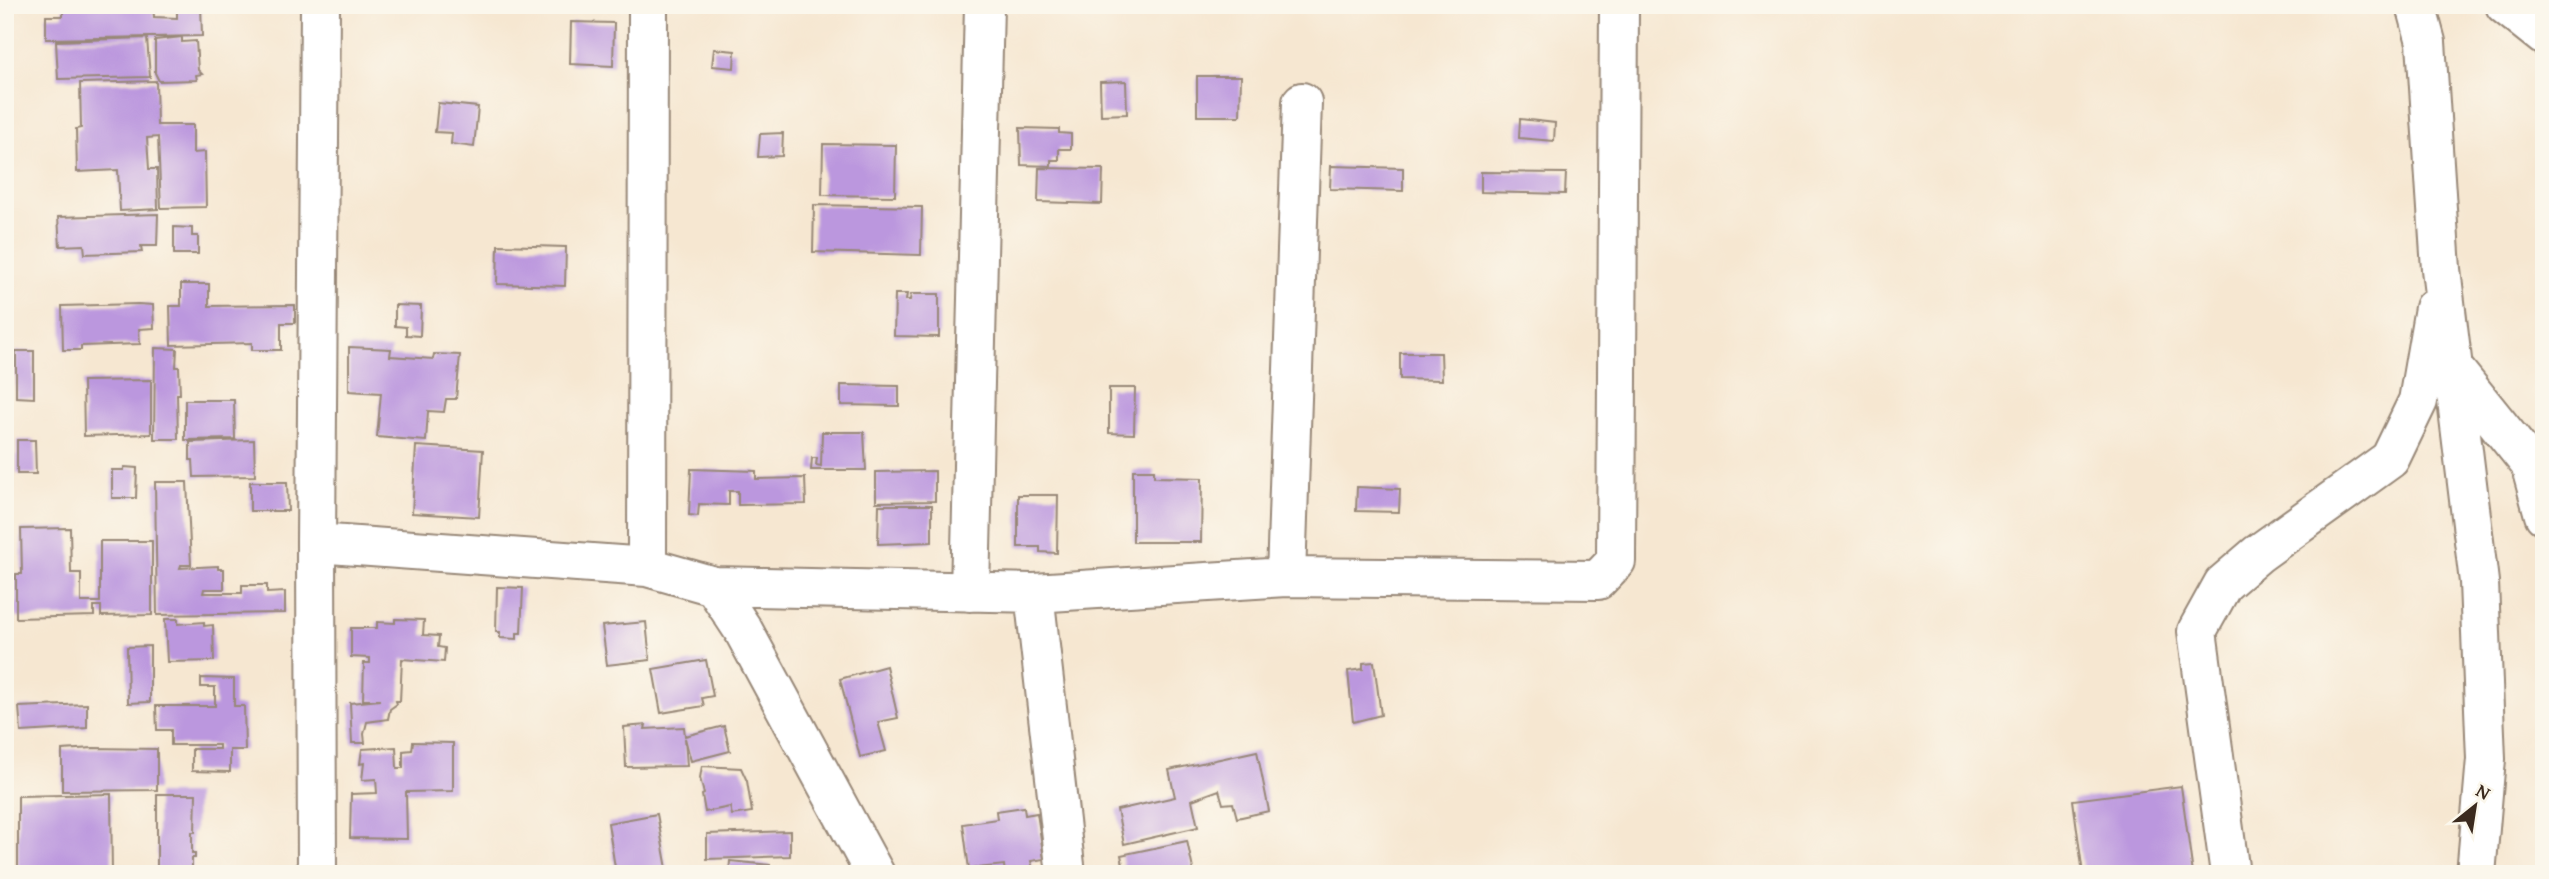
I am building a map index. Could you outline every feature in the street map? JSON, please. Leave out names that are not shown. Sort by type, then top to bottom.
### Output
[{"type":"street","points":[[317,874],[316,543],[320,5]]},
{"type":"street","points":[[648,5],[648,567]]},
{"type":"street","points":[[970,592],[984,5]]},
{"type":"street","points":[[316,543],[648,567],[714,586],[1034,593],[1286,577],[1598,580],[1616,561],[1619,5]]},
{"type":"street","points":[[2416,5],[2426,42],[2441,269],[2479,582],[2486,759],[2476,874]]},
{"type":"street","points":[[2505,5],[2544,36]]},
{"type":"street","points":[[1286,577],[1302,102]]},
{"type":"street","points":[[2230,874],[2197,631],[2223,584],[2258,554],[2390,458],[2418,401],[2441,269]]},
{"type":"street","points":[[2453,368],[2530,464],[2544,514]]},
{"type":"street","points":[[714,586],[743,630],[875,874]]},
{"type":"street","points":[[1034,593],[1066,874]]},
{"type":"building","points":[[63,5],[153,5],[154,17],[177,18],[177,5],[201,5],[202,36],[46,39],[46,16],[63,16]]},
{"type":"building","points":[[571,22],[614,23],[613,66],[570,64]]},
{"type":"building","points":[[182,37],[182,42],[196,41],[198,70],[202,74],[196,75],[197,80],[159,81],[155,73],[155,40]]},
{"type":"building","points":[[147,38],[150,77],[58,79],[56,41]]},
{"type":"building","points":[[714,49],[735,51],[734,68],[712,66]]},
{"type":"building","points":[[1197,76],[1241,76],[1240,116],[1197,116]]},
{"type":"building","points":[[156,81],[157,125],[193,125],[193,153],[205,152],[206,207],[161,208],[158,137],[147,138],[149,169],[157,169],[158,209],[120,211],[118,170],[77,172],[76,129],[81,128],[80,83]]},
{"type":"building","points":[[1126,81],[1127,114],[1101,115],[1100,82]]},
{"type":"building","points":[[438,103],[478,107],[474,147],[451,144],[452,133],[435,132]]},
{"type":"building","points":[[1520,119],[1555,123],[1554,141],[1519,138]]},
{"type":"building","points":[[1020,128],[1059,129],[1059,133],[1071,134],[1071,149],[1059,149],[1059,160],[1051,160],[1051,166],[1021,165]]},
{"type":"building","points":[[783,133],[782,156],[758,157],[760,134]]},
{"type":"building","points":[[823,144],[896,145],[895,196],[822,195]]},
{"type":"building","points":[[1331,166],[1403,168],[1403,191],[1330,189]]},
{"type":"building","points":[[1039,168],[1103,169],[1102,204],[1038,202]]},
{"type":"building","points":[[1481,172],[1566,173],[1565,194],[1481,192]]},
{"type":"building","points":[[814,205],[922,207],[921,255],[813,252]]},
{"type":"building","points":[[158,214],[157,246],[141,246],[142,252],[85,254],[84,245],[60,246],[58,217]]},
{"type":"building","points":[[174,227],[192,228],[192,236],[198,236],[198,254],[174,254]]},
{"type":"building","points":[[498,245],[566,247],[565,286],[497,284]]},
{"type":"building","points":[[181,284],[209,284],[209,306],[295,305],[295,323],[281,323],[281,350],[252,350],[252,343],[171,345],[170,306],[181,306]]},
{"type":"building","points":[[895,294],[907,294],[906,300],[910,300],[911,294],[939,294],[939,337],[894,336]]},
{"type":"building","points":[[153,305],[154,328],[139,329],[140,344],[81,346],[81,350],[63,350],[62,306]]},
{"type":"building","points":[[395,305],[421,306],[420,336],[406,335],[406,327],[395,326]]},
{"type":"building","points":[[349,347],[391,349],[390,356],[433,359],[434,354],[460,355],[456,399],[446,399],[444,412],[428,411],[426,441],[377,437],[381,393],[349,391]]},
{"type":"building","points":[[155,348],[177,349],[176,367],[179,367],[180,394],[177,394],[178,439],[154,439]]},
{"type":"building","points":[[16,351],[34,351],[34,398],[16,397]]},
{"type":"building","points":[[1400,353],[1441,353],[1442,380],[1400,379]]},
{"type":"building","points":[[151,380],[151,434],[84,436],[83,381]]},
{"type":"building","points":[[841,385],[899,386],[899,406],[841,405]]},
{"type":"building","points":[[1109,388],[1135,388],[1134,434],[1109,433]]},
{"type":"building","points":[[185,400],[234,400],[235,439],[185,440]]},
{"type":"building","points":[[822,432],[864,432],[866,470],[811,470],[812,458],[817,458],[816,465],[821,466]]},
{"type":"building","points":[[17,440],[35,440],[36,474],[17,474]]},
{"type":"building","points":[[254,440],[255,476],[194,477],[190,442]]},
{"type":"building","points":[[416,446],[483,450],[479,517],[412,513]]},
{"type":"building","points":[[124,467],[137,468],[136,498],[112,498],[112,470],[124,470]]},
{"type":"building","points":[[691,469],[756,471],[756,479],[805,478],[806,504],[738,505],[738,491],[729,491],[729,505],[699,504],[698,516],[689,515]]},
{"type":"building","points":[[1133,470],[1154,470],[1154,477],[1202,478],[1201,542],[1133,542]]},
{"type":"building","points":[[935,471],[935,501],[876,502],[876,472]]},
{"type":"building","points":[[155,482],[187,482],[191,565],[181,565],[180,568],[218,566],[218,569],[224,569],[224,589],[204,589],[203,593],[242,593],[242,585],[267,585],[267,593],[285,592],[285,613],[157,615]]},
{"type":"building","points":[[250,482],[287,482],[288,511],[250,511]]},
{"type":"building","points":[[1357,487],[1400,489],[1399,512],[1356,511]]},
{"type":"building","points":[[1018,495],[1058,495],[1057,553],[1040,552],[1040,547],[1018,547]]},
{"type":"building","points":[[879,505],[932,505],[932,542],[878,544]]},
{"type":"building","points":[[70,528],[71,573],[81,573],[81,602],[100,602],[100,541],[152,541],[152,615],[101,616],[101,606],[94,606],[94,616],[16,618],[16,574],[22,574],[21,529]]},
{"type":"building","points":[[497,587],[523,588],[521,633],[517,633],[517,639],[500,638],[500,632],[496,632]]},
{"type":"building","points":[[165,619],[178,619],[178,624],[204,622],[204,626],[213,625],[214,661],[167,662]]},
{"type":"building","points":[[395,619],[424,620],[423,635],[439,636],[438,647],[445,648],[444,662],[402,659],[400,701],[396,701],[397,704],[390,709],[388,719],[367,722],[365,743],[352,743],[350,703],[380,700],[363,700],[364,663],[370,663],[370,658],[351,657],[351,628],[377,628],[377,622],[395,623]]},
{"type":"building","points":[[646,622],[650,660],[607,665],[602,626]]},
{"type":"building","points":[[150,646],[150,702],[128,703],[127,647]]},
{"type":"building","points":[[706,660],[713,696],[702,698],[704,706],[661,713],[653,669]]},
{"type":"building","points":[[1374,662],[1381,715],[1353,722],[1348,671],[1363,669],[1363,663]]},
{"type":"building","points":[[886,666],[898,718],[878,722],[886,751],[860,757],[840,679]]},
{"type":"building","points":[[201,678],[234,679],[234,706],[244,706],[245,750],[230,750],[230,772],[192,771],[192,749],[219,749],[219,745],[171,745],[171,730],[157,730],[156,706],[215,706],[215,687],[201,687]]},
{"type":"building","points":[[87,704],[87,728],[21,732],[19,707]]},
{"type":"building","points":[[646,725],[645,729],[684,727],[685,736],[724,726],[730,751],[691,761],[685,738],[687,766],[626,767],[624,727]]},
{"type":"building","points":[[413,742],[453,743],[453,791],[406,792],[407,839],[350,838],[351,794],[377,793],[376,779],[362,780],[362,749],[396,747],[397,768],[403,768],[403,751],[412,750]]},
{"type":"building","points":[[157,749],[157,790],[62,791],[62,750]]},
{"type":"building","points":[[1257,751],[1269,811],[1237,818],[1233,803],[1223,804],[1219,790],[1192,800],[1198,827],[1124,844],[1117,810],[1175,797],[1169,770]]},
{"type":"building","points":[[702,766],[741,768],[747,781],[752,812],[732,815],[730,807],[705,812],[700,778]]},
{"type":"building","points":[[2181,786],[2193,874],[2083,874],[2073,800]]},
{"type":"building","points":[[111,794],[112,874],[18,874],[18,796]]},
{"type":"building","points":[[157,794],[196,794],[195,832],[192,832],[192,853],[195,853],[195,858],[192,858],[192,874],[157,874]]},
{"type":"building","points":[[1024,807],[1025,815],[1037,813],[1044,859],[1031,861],[1034,874],[1005,874],[1004,865],[969,869],[963,824],[997,819],[996,811]]},
{"type":"building","points":[[657,814],[668,874],[616,874],[608,823]]},
{"type":"building","points":[[790,831],[790,856],[707,859],[707,834]]},
{"type":"building","points":[[1187,841],[1194,874],[1125,874],[1121,855]]},
{"type":"building","points":[[730,861],[770,865],[770,874],[729,874]]}]
